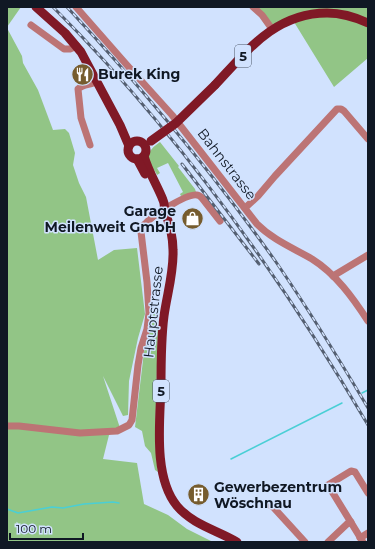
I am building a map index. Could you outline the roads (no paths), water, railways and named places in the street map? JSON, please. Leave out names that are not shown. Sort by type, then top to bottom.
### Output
[{"type":"main road","points":[[36,7],[59,27],[89,59],[132,144]]},
{"type":"main road","name":"5","points":[[147,144],[176,123],[260,39],[272,29],[287,21],[315,13],[345,15],[368,23]]},
{"type":"main road","points":[[79,49],[132,144]]},
{"type":"main road","points":[[132,144],[147,144],[146,151],[141,157],[130,156],[128,151],[132,144]]},
{"type":"main road","name":"Hauptstrasse","points":[[141,157],[158,202],[165,210],[171,229],[174,252],[166,297],[162,332],[160,443],[161,460],[167,488],[172,499],[183,513],[198,524],[236,542]]},
{"type":"street","name":"Bahnstrasse","points":[[76,7],[172,115],[262,229],[274,238],[312,259],[333,276],[344,287],[368,321]]},
{"type":"street","points":[[253,7],[262,15],[272,29]]},
{"type":"street","points":[[31,24],[64,49],[79,49]]},
{"type":"street","points":[[90,144],[82,118],[78,89],[97,81]]},
{"type":"street","points":[[244,208],[258,196],[339,108],[344,111],[368,138]]},
{"type":"street","points":[[7,426],[80,433],[117,431],[129,424],[132,420],[141,348],[147,329],[149,313],[141,232],[144,224],[154,216],[189,196],[197,195],[204,200],[220,221]]},
{"type":"street","points":[[333,276],[368,256]]},
{"type":"street","points":[[368,493],[355,472],[351,471],[328,485],[361,540],[368,533]]},
{"type":"street","points":[[266,503],[273,507],[305,542]]},
{"type":"street","points":[[328,542],[351,522]]},
{"type":"waterway","points":[[362,393],[368,390]]},
{"type":"waterway","points":[[231,459],[342,403]]},
{"type":"waterway","points":[[7,509],[18,513],[52,507],[63,508],[84,504],[119,503]]},
{"type":"railway","points":[[53,7],[142,103],[224,206],[299,313],[368,425]]},
{"type":"railway","points":[[67,7],[176,131],[252,229],[300,298],[368,408]]},
{"type":"railway","points":[[182,164],[259,264]]},
{"type":"place","name":"Burek King","points":[[83,74]]},
{"type":"place","name":"Garage Meilenweit GmbH","points":[[192,219]]},
{"type":"place","name":"Gewerbezentrum Wöschnau","points":[[199,495]]}]
